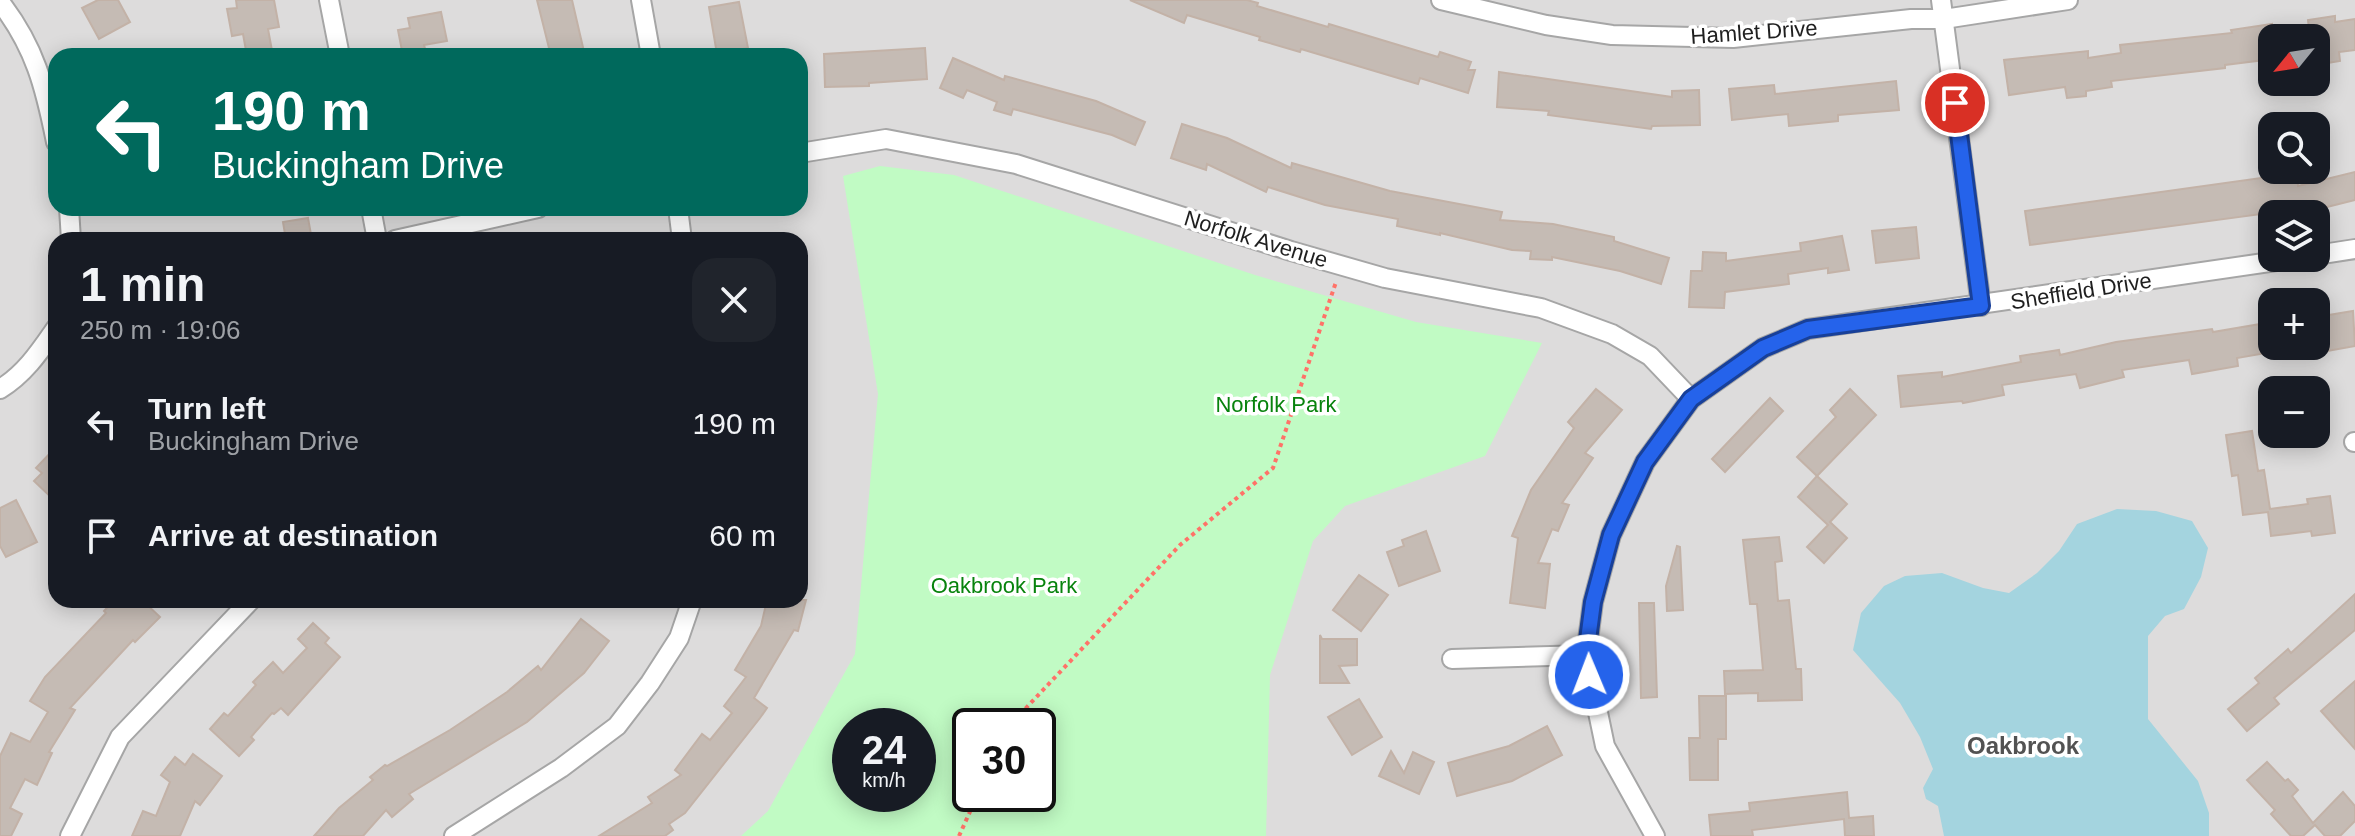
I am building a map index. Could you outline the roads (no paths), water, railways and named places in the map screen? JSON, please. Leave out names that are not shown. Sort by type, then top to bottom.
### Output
[{"type":"street","points":[[329,0],[338,48]]},
{"type":"street","points":[[641,0],[650,48]]},
{"type":"street","name":"Hamlet Drive","points":[[1441,0],[1546,25],[1612,35],[1733,38],[1911,19],[1944,19],[2068,0]]},
{"type":"street","points":[[1941,0],[1981,306]]},
{"type":"street","points":[[0,2],[36,58],[48,100]]},
{"type":"street","name":"Norfolk Avenue","points":[[808,152],[886,139],[1016,164],[1385,278],[1541,308],[1612,334],[1650,356],[1691,399]]},
{"type":"street","points":[[431,232],[502,216]]},
{"type":"street","points":[[2330,253],[2355,249]]},
{"type":"street","name":"Sheffield Drive","points":[[1655,836],[1605,746],[1586,655],[1593,602],[1611,535],[1645,462],[1691,399],[1763,348],[1808,329],[2258,264]]},
{"type":"street","points":[[0,389],[13,381],[48,340]]},
{"type":"street","points":[[70,836],[120,737],[243,608]]},
{"type":"street","points":[[454,836],[561,768],[617,726],[679,638],[689,608]]},
{"type":"street","points":[[1452,659],[1586,655]]},
{"type":"water","points":[[2117,509],[2156,511],[2192,521],[2208,548],[2201,577],[2184,609],[2165,616],[2148,636],[2148,719],[2198,781],[2209,813],[2209,836],[1944,836],[1938,806],[1926,799],[1923,788],[1933,769],[1920,737],[1900,703],[1853,650],[1861,613],[1884,586],[1905,576],[1942,573],[1983,588],[2009,593],[2037,573],[2059,551],[2077,524]]},
{"type":"district","name":"Oakbrook","points":[[2023,745]]},
{"type":"park label","name":"Norfolk Park","points":[[1276,404]]},
{"type":"park label","name":"Oakbrook Park","points":[[1004,585]]}]
